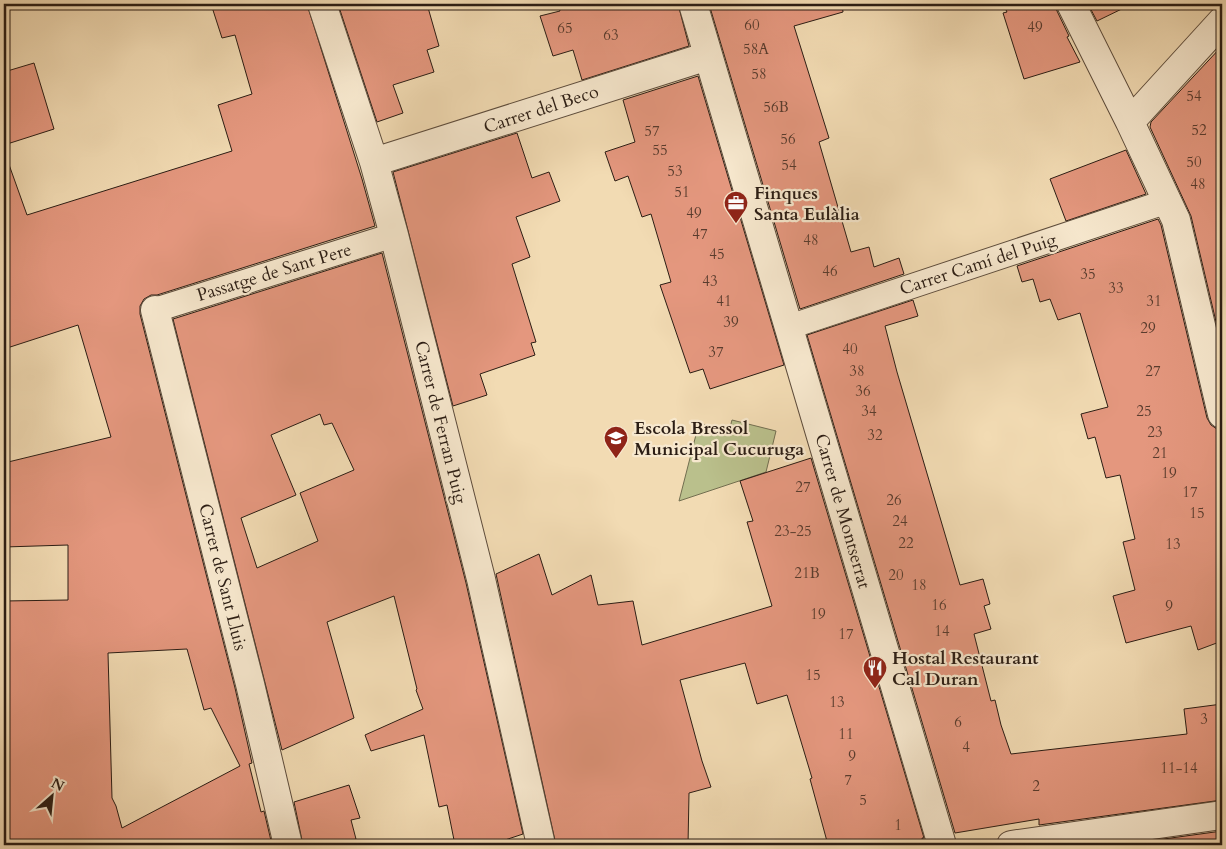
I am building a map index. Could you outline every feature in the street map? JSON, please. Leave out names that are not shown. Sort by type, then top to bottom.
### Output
[{"type":"street","name":"Carrer de Ferran Puig","points":[[322,4],[374,162],[394,235],[481,579],[541,845]]},
{"type":"street","name":"Carrer de Montserrat","points":[[693,4],[942,845]]},
{"type":"street","points":[[1071,4],[1176,220],[1222,414]]},
{"type":"street","points":[[1130,122],[1222,21]]},
{"type":"street","name":"Carrer del Beco","points":[[374,162],[708,56]]},
{"type":"street","name":"Carrer Camí del Puig","points":[[788,327],[1168,201]]},
{"type":"street","name":"Passatge de Sant Pere","points":[[155,310],[394,235]]},
{"type":"street","name":"Carrer de Sant Lluis","points":[[155,310],[250,684],[288,845]]},
{"type":"street","points":[[1011,845],[1222,815]]},
{"type":"green space","points":[[732,420],[776,431],[766,472],[679,501],[699,423],[729,431]]},
{"type":"building","points":[[211,4],[307,4],[375,226],[157,295],[151,295],[144,299],[140,306],[140,314],[235,688],[252,763],[249,764],[261,812],[264,811],[272,845],[5,845],[4,601],[68,600],[68,545],[4,547],[4,463],[111,437],[78,325],[4,349],[4,160],[7,159],[27,215],[232,151],[218,105],[252,94],[235,35],[222,38]],"holes":[[[187,649],[204,710],[211,708],[240,766],[122,828],[112,798],[108,653]]]},
{"type":"building","points":[[338,4],[427,4],[439,46],[427,50],[434,72],[393,85],[403,113],[377,122]]},
{"type":"building","points":[[558,4],[678,4],[689,46],[582,80],[573,50],[553,56],[540,16],[560,11]]},
{"type":"building","points":[[709,4],[842,4],[843,12],[794,26],[829,138],[819,142],[851,252],[869,247],[874,267],[899,258],[904,274],[800,309]]},
{"type":"building","points":[[1003,4],[1055,4],[1069,36],[1067,37],[1080,62],[1024,79],[1003,13],[1007,12]]},
{"type":"building","points":[[1088,4],[1132,4],[1097,21]]},
{"type":"building","points":[[1222,46],[1222,347],[1191,216],[1150,127],[1151,122]]},
{"type":"building","points":[[34,63],[54,129],[4,145],[4,72]]},
{"type":"building","points":[[698,76],[784,365],[710,389],[703,369],[690,373],[660,285],[671,282],[651,214],[642,217],[628,176],[615,181],[605,152],[635,142],[623,100]]},
{"type":"building","points":[[517,133],[532,178],[549,172],[560,201],[516,217],[530,257],[512,264],[536,342],[531,343],[535,355],[480,374],[487,395],[453,406],[393,172]]},
{"type":"building","points":[[1126,150],[1146,194],[1066,221],[1050,179]]},
{"type":"building","points":[[1158,219],[1207,418],[1211,425],[1217,429],[1222,429],[1222,641],[1198,650],[1191,626],[1126,643],[1113,596],[1135,590],[1123,542],[1135,539],[1120,475],[1106,478],[1095,437],[1088,439],[1081,414],[1108,407],[1080,313],[1058,320],[1050,299],[1040,302],[1033,279],[1022,282],[1017,266]]},
{"type":"building","points":[[382,253],[466,583],[523,834],[490,845],[455,845],[447,805],[439,807],[424,735],[371,751],[365,735],[423,709],[416,690],[394,596],[327,622],[354,718],[282,750],[173,319]],"holes":[[[320,414],[324,425],[332,423],[354,470],[300,493],[318,541],[257,568],[241,518],[296,495],[271,435]]]},
{"type":"building","points":[[913,300],[918,316],[885,326],[960,585],[983,579],[990,604],[984,606],[991,629],[974,634],[991,701],[995,700],[1011,754],[1187,734],[1184,709],[1222,704],[1222,800],[1039,825],[1039,819],[955,833],[807,335]]},
{"type":"building","points":[[811,458],[924,838],[922,838],[924,845],[828,845],[810,779],[812,778],[787,695],[757,704],[745,663],[680,680],[711,787],[689,793],[688,845],[556,845],[496,574],[539,554],[552,595],[591,575],[598,605],[633,601],[642,645],[772,606],[747,522],[753,521],[740,481]]},
{"type":"building","points":[[349,785],[360,818],[351,820],[356,839],[336,845],[303,845],[294,802]]},
{"type":"building","points":[[1222,831],[1222,845],[1120,845]]},
{"type":"place","name":"Finques Santa Eulàlia","points":[[736,224]]},
{"type":"place","name":"Escola Bressol Municipal Cucuruga","points":[[616,459]]},
{"type":"place","name":"Hostal Restaurant Cal Duran","points":[[875,689]]}]
